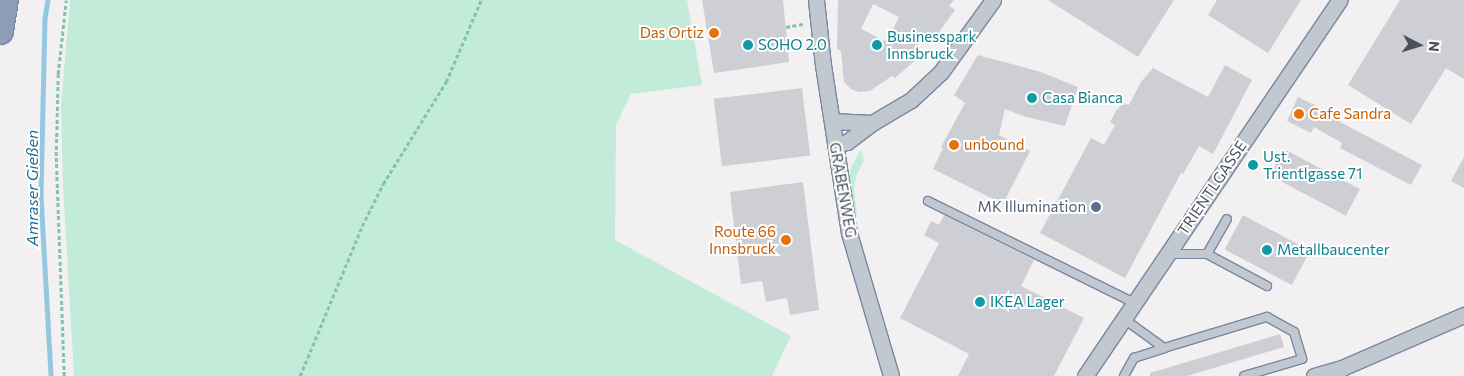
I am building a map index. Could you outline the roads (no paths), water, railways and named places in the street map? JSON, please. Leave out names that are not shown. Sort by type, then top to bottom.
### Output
[{"type":"highway","points":[[0,31],[5,0]]},
{"type":"street","name":"GRABENWEG","points":[[816,0],[835,145],[849,233],[890,376]]},
{"type":"street","points":[[835,145],[847,142],[872,123],[911,100],[941,72],[993,0]]},
{"type":"street","name":"TRIENTLGASSE","points":[[1085,376],[1340,0]]},
{"type":"street","points":[[832,121],[872,123]]},
{"type":"street","points":[[1314,376],[1342,368],[1464,315]]},
{"type":"lane","points":[[928,201],[1134,303]]},
{"type":"lane","points":[[1207,254],[1227,220]]},
{"type":"lane","points":[[1167,254],[1207,254],[1267,286]]},
{"type":"lane","points":[[1124,376],[1134,358],[1267,317],[1294,332],[1302,360],[1244,376]]},
{"type":"lane","points":[[1124,319],[1164,348]]},
{"type":"waterway","name":"Amraser Gießen","points":[[48,0],[45,18],[41,196],[51,376]]},
{"type":"place","name":"Das Ortiz","points":[[714,33]]},
{"type":"place","name":"SOHO 2.0","points":[[748,45]]},
{"type":"place","name":"Businesspark Innsbruck","points":[[877,45]]},
{"type":"place","name":"Casa Bianca","points":[[1032,98]]},
{"type":"place","name":"Cafe Sandra","points":[[1299,114]]},
{"type":"place","name":"unbound","points":[[954,145]]},
{"type":"place","name":"Ust. Trientlgasse 71","points":[[1253,165]]},
{"type":"place","name":"MK Illumination","points":[[1096,207]]},
{"type":"place","name":"Route 66 Innsbruck","points":[[786,240]]},
{"type":"place","name":"Metallbaucenter","points":[[1267,250]]},
{"type":"place","name":"IKEA Lager","points":[[980,302]]}]
